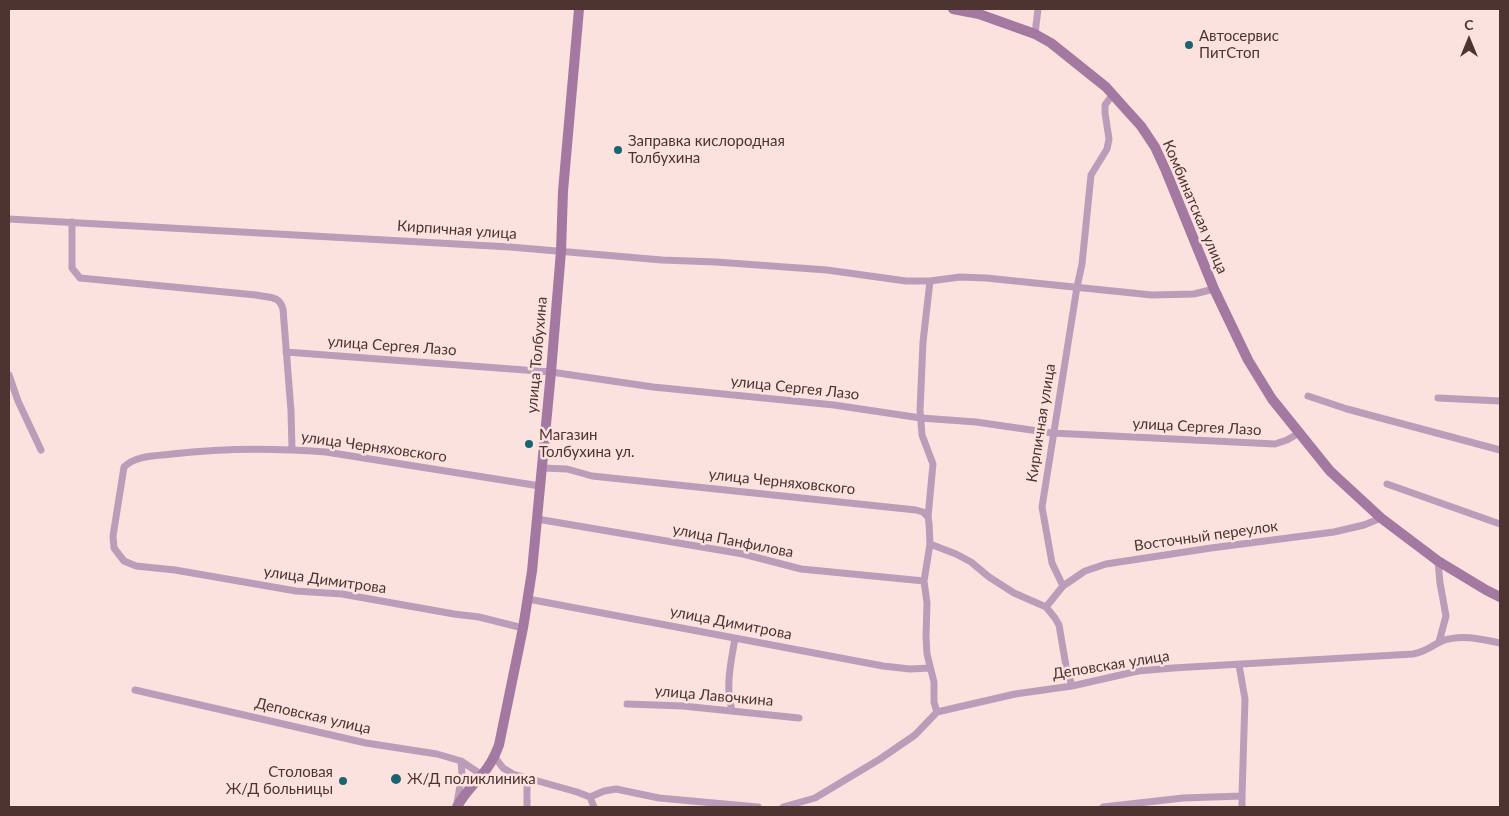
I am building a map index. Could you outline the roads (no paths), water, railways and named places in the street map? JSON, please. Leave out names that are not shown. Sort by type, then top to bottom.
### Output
[{"type":"main road","name":"улица Толбухина","points":[[457,807],[461,799],[482,775],[499,745],[528,599],[552,372],[561,251],[563,191],[579,9]]},
{"type":"main road","name":"Комбинатская улица","points":[[953,9],[979,14],[1035,34],[1051,43],[1113,94],[1141,126],[1155,147],[1214,289],[1248,360],[1272,399],[1330,471],[1381,518],[1438,561],[1500,597]]},
{"type":"street","points":[[1035,34],[1038,9]]},
{"type":"street","name":"Кирпичная улица","points":[[1063,586],[1052,563],[1042,507],[1076,288],[1082,264],[1091,174],[1107,148],[1109,139],[1104,113],[1105,105],[1113,94]]},
{"type":"street","name":"Кирпичная улица","points":[[12,219],[421,242],[662,260],[725,262],[827,270],[906,281],[930,281],[960,277],[986,278],[1054,284],[1076,288]]},
{"type":"street","points":[[72,222],[72,268],[80,278],[256,295],[277,299],[281,302],[291,411],[292,449]]},
{"type":"street","points":[[783,807],[815,798],[880,759],[915,735],[937,712],[934,702],[934,682],[930,668],[926,636],[927,603],[924,581],[930,544],[928,517],[933,464],[922,435],[920,410],[930,281]]},
{"type":"street","points":[[1076,288],[1152,295],[1194,294],[1214,289]]},
{"type":"street","name":"улица Сергея Лазо","points":[[286,352],[552,372],[653,387],[834,405],[921,418],[976,422],[1052,434],[1275,444],[1299,433]]},
{"type":"street","points":[[9,375],[18,402],[41,450]]},
{"type":"street","points":[[1308,396],[1462,441],[1499,448]]},
{"type":"street","points":[[1438,398],[1500,401]]},
{"type":"street","name":"улица Черняховского","points":[[124,561],[114,548],[113,536],[124,467],[130,462],[142,458],[232,449],[292,449],[326,452],[540,486]]},
{"type":"street","name":"улица Черняховского","points":[[543,468],[567,469],[592,476],[916,510],[923,512],[928,517]]},
{"type":"street","points":[[1387,484],[1500,524]]},
{"type":"street","name":"Восточный переулок","points":[[1063,586],[1085,570],[1106,564],[1334,532],[1364,525],[1381,518]]},
{"type":"street","name":"улица Панфилова","points":[[537,520],[743,554],[801,569],[924,581]]},
{"type":"street","points":[[930,544],[971,562],[989,578],[1014,593],[1046,607],[1056,618],[1072,686]]},
{"type":"street","name":"улица Димитрова","points":[[124,561],[136,566],[175,570],[296,591],[342,594],[478,617],[523,628]]},
{"type":"street","points":[[1438,561],[1446,616],[1439,642]]},
{"type":"street","points":[[1046,607],[1063,586]]},
{"type":"street","name":"улица Димитрова","points":[[528,599],[883,666],[910,669],[930,668]]},
{"type":"street","points":[[732,710],[728,682],[736,638]]},
{"type":"street","name":"Деповская улица","points":[[937,712],[1014,694],[1072,686],[1138,671],[1423,653],[1439,642],[1454,638],[1472,638],[1500,643]]},
{"type":"street","points":[[1239,665],[1245,699],[1242,807]]},
{"type":"street","name":"Деповская улица","points":[[135,690],[366,743],[437,754],[461,761],[482,775]]},
{"type":"street","name":"улица Лавочкина","points":[[627,704],[683,706],[799,718]]},
{"type":"street","points":[[494,756],[504,768],[513,774],[590,797],[604,791],[616,789],[659,798],[758,807]]},
{"type":"street","name":"улица Толбухина","points":[[457,807],[462,774],[461,761]]},
{"type":"street","points":[[527,778],[527,807]]},
{"type":"street","points":[[1102,807],[1183,798],[1242,796]]},
{"type":"street","points":[[590,797],[594,807]]},
{"type":"place","name":"Автосервис ПитСтоп","points":[[1189,45]]},
{"type":"place","name":"Заправка кислородная Толбухина","points":[[618,150]]},
{"type":"place","name":"Магазин Толбухина ул.","points":[[529,444]]},
{"type":"place","name":"Ж/Д поликлиника","points":[[396,779]]},
{"type":"place","name":"Столовая Ж/Д больницы","points":[[343,781]]}]
